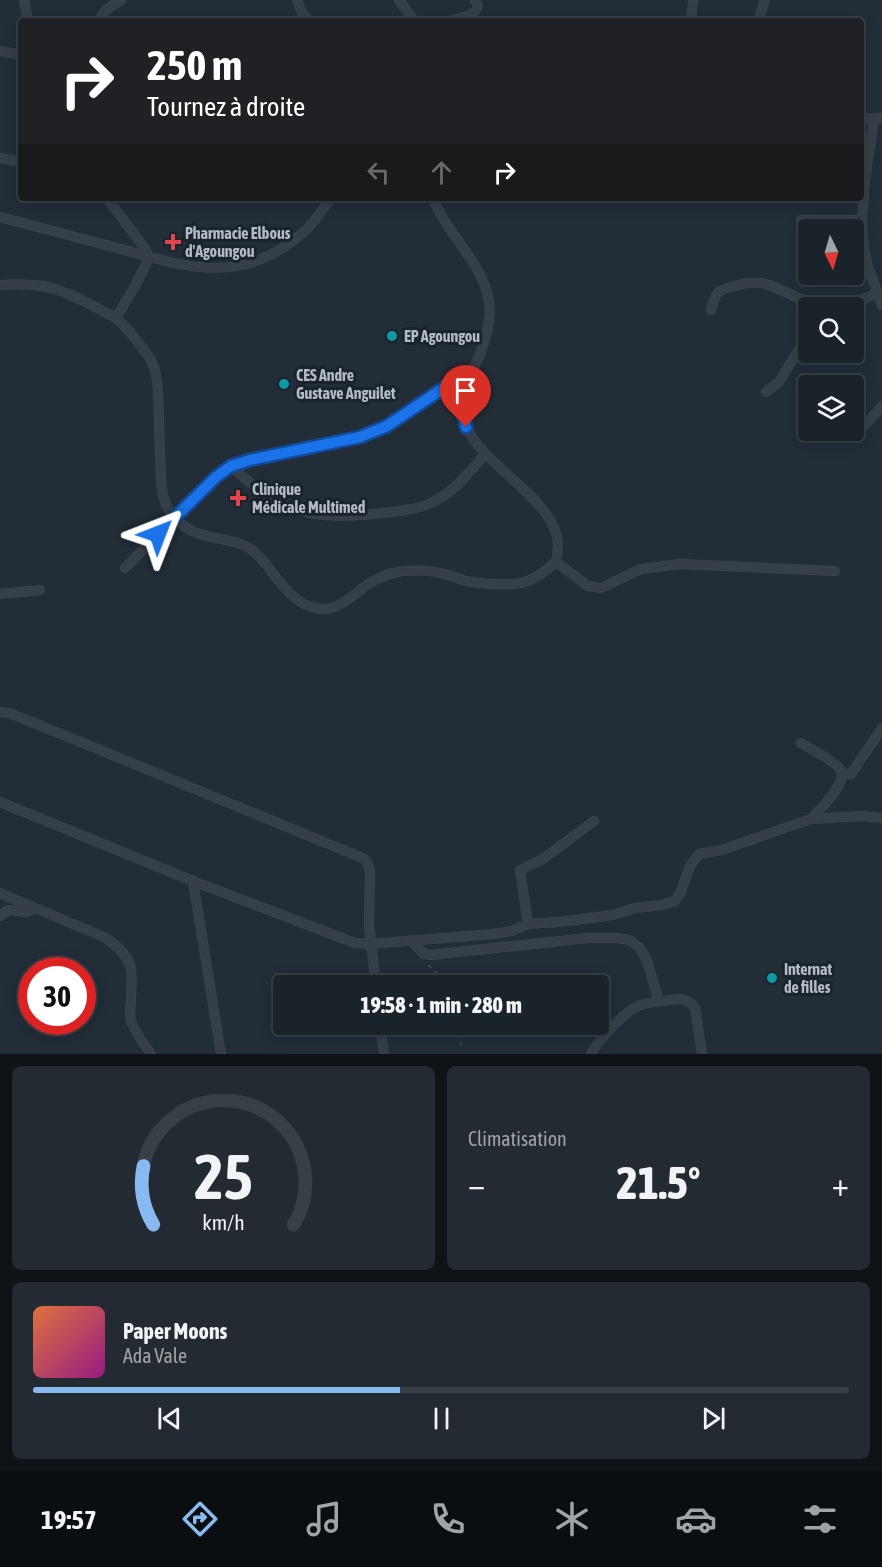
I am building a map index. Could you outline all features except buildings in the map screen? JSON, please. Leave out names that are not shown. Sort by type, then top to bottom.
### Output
[{"type":"street","points":[[24,0],[27,18]]},
{"type":"street","points":[[100,18],[106,10],[121,0]]},
{"type":"street","points":[[297,0],[306,18]]},
{"type":"street","points":[[399,0],[412,18]]},
{"type":"street","points":[[459,18],[476,11],[478,6],[475,0]]},
{"type":"street","points":[[691,18],[693,0]]},
{"type":"street","points":[[759,18],[765,0]]},
{"type":"street","points":[[0,51],[18,54]]},
{"type":"street","points":[[864,194],[878,119]]},
{"type":"street","points":[[0,158],[18,161]]},
{"type":"street","points":[[109,201],[146,250],[149,258],[116,318]]},
{"type":"street","points":[[0,217],[149,258],[221,269],[247,264],[277,253],[308,229],[329,201]]},
{"type":"street","points":[[0,285],[43,286],[60,291],[116,318],[150,358],[155,370],[158,388],[161,484],[167,510],[191,531],[249,548],[260,557],[296,599],[312,607],[324,609],[337,606],[372,581],[402,571],[440,573],[471,582],[507,584],[525,582],[556,562],[558,544],[555,530],[547,515],[519,484],[485,454],[466,427],[462,409],[463,395],[467,379],[478,359],[486,334],[490,315],[489,302],[483,282],[473,263],[433,201]]},
{"type":"street","points":[[862,219],[863,201]]},
{"type":"street","points":[[864,248],[868,267],[882,305]]},
{"type":"street","points":[[711,310],[714,299],[721,289],[744,283],[765,284],[798,299]]},
{"type":"street","points":[[864,299],[877,293]]},
{"type":"street","points":[[766,392],[779,382],[798,351]]},
{"type":"street","points":[[125,568],[216,477],[231,466],[360,437],[387,426],[445,387],[467,379]]},
{"type":"street","points":[[864,427],[882,406]]},
{"type":"street","points":[[231,466],[269,497],[295,510],[310,514],[351,516],[422,507],[436,501],[450,491],[485,454]]},
{"type":"street","points":[[556,562],[588,586],[601,588],[641,569],[680,564],[835,571]]},
{"type":"street","points":[[0,594],[40,590]]},
{"type":"street","points":[[0,712],[10,713],[363,858],[370,871],[369,925],[374,975]]},
{"type":"street","points":[[811,819],[831,797],[882,728]]},
{"type":"street","points":[[801,743],[847,774]]},
{"type":"street","points":[[0,802],[193,881],[355,943],[370,944],[494,934],[512,931],[528,924],[613,915],[635,908],[662,905],[675,901],[681,892],[690,866],[699,854],[722,850],[811,819],[862,816],[882,818]]},
{"type":"street","points":[[528,924],[520,870],[543,859],[594,821]]},
{"type":"street","points":[[193,881],[221,1054]]},
{"type":"street","points":[[0,893],[104,937],[119,947],[128,957],[131,968],[131,1022],[151,1054]]},
{"type":"street","points":[[0,916],[8,910],[26,912],[35,908]]},
{"type":"street","points":[[411,940],[424,954],[430,955],[588,938],[629,940],[639,947],[646,958],[659,1001]]},
{"type":"street","points":[[591,1054],[618,1022],[636,1007],[680,998],[691,1003],[695,1008],[702,1054]]},
{"type":"street","points":[[381,1035],[384,1054]]},
{"type":"path","points":[[460,1035],[462,1049]]},
{"type":"place","name":"Pharmacie Elbous d'Agoungou","points":[[173,242]]},
{"type":"place","name":"EP Agoungou","points":[[392,336]]},
{"type":"place","name":"CES Andre Gustave Anguilet","points":[[284,384]]},
{"type":"place","name":"Clinique Médicale Multimed","points":[[238,498]]},
{"type":"place","name":"Internat de filles","points":[[772,978]]},
{"type":"route","points":[[158,534],[216,477],[231,466],[360,437],[387,426],[445,387],[467,379],[462,409],[466,427]]}]
